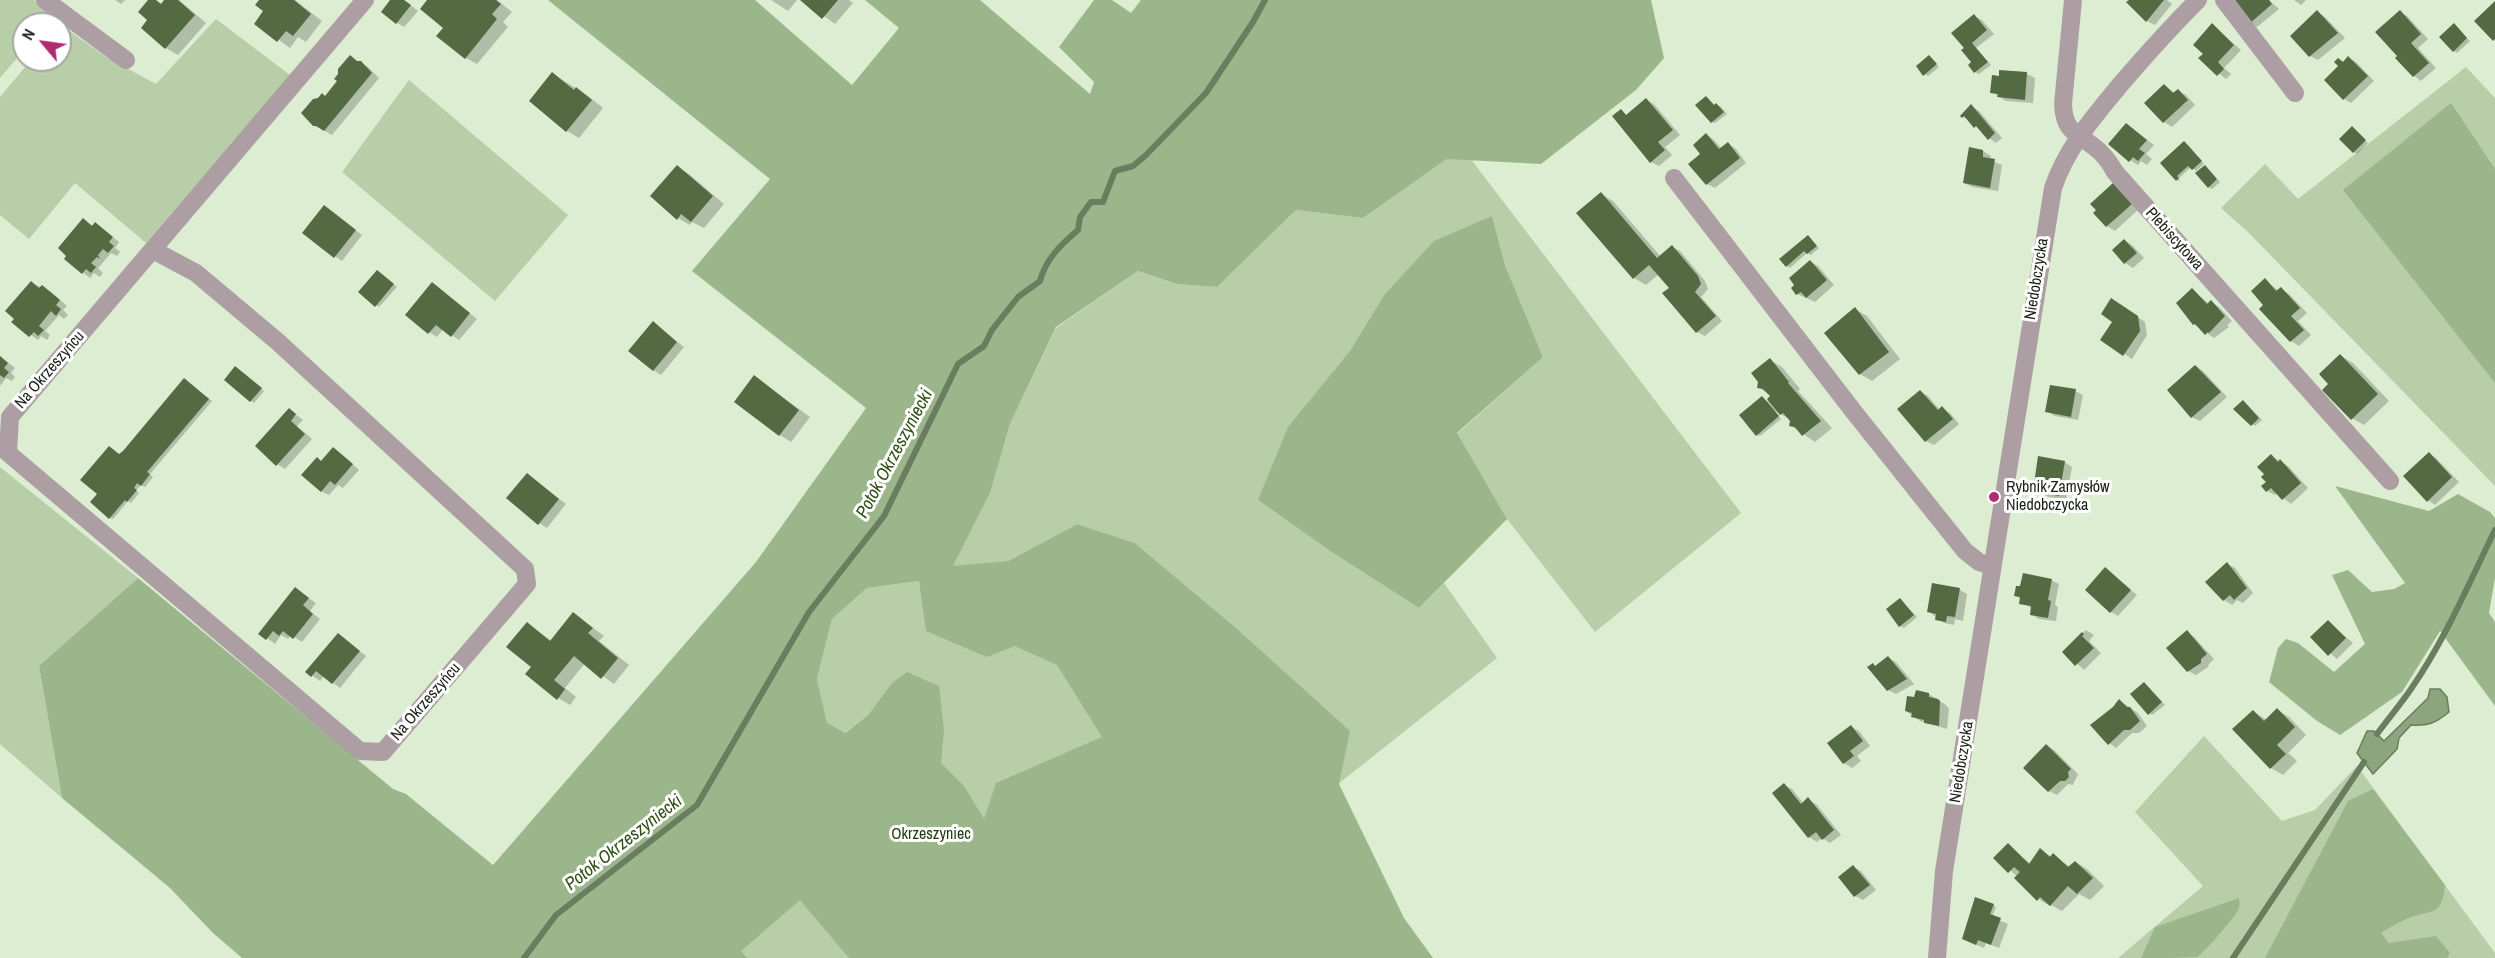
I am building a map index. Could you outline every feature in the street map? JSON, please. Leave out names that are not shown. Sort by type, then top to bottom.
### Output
[{"type":"street","points":[[45,0],[126,60]]},
{"type":"street","name":"Na Okrzeszyńcu","points":[[153,250],[196,273],[278,342],[525,569],[527,584],[383,752],[360,751],[8,453],[10,417],[365,0]]},
{"type":"street","points":[[2073,0],[2063,105],[2065,121],[2078,136],[2151,50],[2198,0]]},
{"type":"street","points":[[2224,0],[2295,93]]},
{"type":"street","name":"Plebiscytowa","points":[[2078,136],[2092,144],[2108,159],[2115,172],[2390,481]]},
{"type":"street","name":"Niedobczycka","points":[[1937,958],[1944,871],[2050,202],[2063,160],[2078,136]]},
{"type":"street","points":[[1674,178],[1854,412],[1965,551],[1979,562],[1992,566]]},
{"type":"green space","points":[[0,0],[34,0],[48,12],[12,12],[12,64],[0,78]]},
{"type":"green space","points":[[548,0],[755,0],[852,85],[899,28],[865,0],[980,0],[1090,94],[1094,82],[1059,47],[1094,0],[1112,0],[1131,13],[1141,0],[1651,0],[1664,58],[1636,90],[1541,164],[1447,159],[1363,218],[1296,210],[1217,287],[1177,284],[1138,271],[1056,327],[1010,424],[990,493],[953,566],[1008,561],[1077,524],[1135,543],[1235,627],[1350,731],[1339,784],[1404,918],[1433,958],[849,958],[800,900],[741,951],[747,958],[242,958],[213,933],[170,888],[62,798],[39,666],[138,578],[393,789],[406,794],[493,865],[756,562],[866,408],[692,271],[770,179]],"holes":[[[919,581],[926,631],[987,657],[1015,646],[1057,665],[1102,737],[996,783],[984,819],[964,786],[941,763],[944,730],[939,686],[907,672],[891,684],[868,715],[845,733],[827,723],[817,679],[832,619],[867,588]]]},
{"type":"green space","points":[[216,19],[290,75],[146,243],[75,183],[29,239],[0,215],[0,97],[21,72],[72,72],[72,33],[106,57],[156,84]]},
{"type":"green space","points":[[2466,67],[2495,98],[2495,486],[2249,233],[2221,208],[2265,164],[2298,199]]},
{"type":"green space","points":[[409,80],[568,215],[495,301],[342,172]]},
{"type":"green space","points":[[2451,103],[2495,169],[2495,383],[2343,190]]},
{"type":"green space","points":[[1470,158],[1741,513],[1595,632],[1507,519],[1457,434],[1543,357],[1505,265],[1492,216],[1391,289],[1258,500],[1330,551],[1419,608],[1444,583],[1497,658],[1338,784],[1349,731],[1235,627],[1135,543],[1077,524],[1008,561],[952,567],[990,493],[1010,424],[1056,328],[1138,271],[1177,284],[1217,287],[1296,210],[1363,218],[1447,159]]},
{"type":"green space","points":[[1492,216],[1505,265],[1543,357],[1457,433],[1507,519],[1419,608],[1330,551],[1258,500],[1288,427],[1350,351],[1385,294],[1434,241]]},
{"type":"green space","points":[[0,467],[138,578],[39,666],[62,798],[0,744]]},
{"type":"green space","points":[[2335,486],[2429,511],[2458,494],[2490,512],[2495,518],[2495,578],[2489,613],[2495,622],[2495,706],[2440,631],[2402,692],[2340,735],[2317,721],[2269,682],[2278,648],[2286,639],[2298,643],[2334,672],[2365,644],[2332,575],[2348,570],[2372,592],[2394,589],[2405,583]]},
{"type":"green space","name":"Okrzeszyniec","points":[[1021,572],[1160,707],[1021,958],[651,958],[894,699],[891,684],[868,715],[844,733],[827,724],[817,679],[832,619],[867,588],[920,581],[926,631]]},
{"type":"green space","points":[[2204,736],[2282,821],[2315,810],[2357,766],[2495,953],[2495,958],[2118,958],[2203,886],[2135,812]]},
{"type":"green space","points":[[2373,789],[2445,885],[2441,903],[2434,911],[2406,919],[2381,933],[2389,943],[2436,936],[2450,953],[2447,958],[2265,958],[2348,801]]},
{"type":"green space","points":[[2239,898],[2237,912],[2220,934],[2197,957],[2141,958],[2155,927]]},
{"type":"shaded area","points":[[2430,689],[2440,689],[2447,697],[2449,712],[2432,723],[2411,725],[2399,738],[2397,749],[2373,774],[2357,753],[2367,731],[2374,731],[2384,741],[2428,698]]},
{"type":"building","points":[[148,0],[156,0],[161,4],[164,0],[178,0],[195,15],[165,49],[141,28],[147,20],[138,12]]},
{"type":"building","points":[[259,0],[294,0],[311,14],[293,36],[286,31],[277,42],[254,24],[263,11],[255,5]]},
{"type":"building","points":[[390,0],[404,0],[411,5],[396,24],[381,12]]},
{"type":"building","points":[[427,0],[496,0],[501,4],[492,14],[497,19],[465,59],[436,36],[443,28],[420,9]]},
{"type":"building","points":[[800,0],[838,0],[822,19]]},
{"type":"building","points":[[2129,0],[2164,0],[2146,22],[2126,2]]},
{"type":"building","points":[[2235,0],[2269,0],[2272,4],[2249,24]]},
{"type":"building","points":[[2495,1],[2495,39],[2493,41],[2474,21]]},
{"type":"building","points":[[2317,10],[2338,33],[2309,57],[2290,36]]},
{"type":"building","points":[[2400,10],[2421,34],[2411,43],[2429,63],[2413,77],[2375,32]]},
{"type":"building","points":[[1974,14],[1987,30],[1972,43],[1988,62],[1974,73],[1968,65],[1971,62],[1961,50],[1964,48],[1951,33]]},
{"type":"building","points":[[2212,23],[2234,45],[2218,62],[2224,69],[2217,76],[2198,58],[2203,54],[2193,45]]},
{"type":"building","points":[[2454,23],[2467,38],[2453,52],[2439,37]]},
{"type":"building","points":[[350,55],[357,61],[361,61],[372,73],[324,131],[313,126],[301,113],[313,99],[318,98],[322,93],[325,96],[337,81],[334,79],[338,74],[338,69]]},
{"type":"building","points":[[1929,55],[1937,64],[1923,76],[1916,66]]},
{"type":"building","points":[[2348,56],[2368,76],[2343,100],[2324,80],[2338,66],[2334,62],[2338,58],[2343,62]]},
{"type":"building","points":[[1999,70],[2027,72],[2025,100],[1997,97],[1998,94],[1990,93],[1992,75],[1999,76]]},
{"type":"building","points":[[552,72],[574,90],[576,87],[592,100],[566,132],[529,101]]},
{"type":"building","points":[[2164,84],[2173,93],[2178,89],[2188,100],[2163,123],[2144,103]]},
{"type":"building","points":[[1706,96],[1724,112],[1711,123],[1695,105]]},
{"type":"building","points":[[1646,98],[1673,130],[1658,142],[1665,150],[1650,163],[1612,116],[1621,109],[1626,115]]},
{"type":"building","points":[[1971,104],[1995,133],[1988,140],[1976,126],[1974,128],[1964,116],[1962,118],[1960,116]]},
{"type":"building","points":[[2126,123],[2147,140],[2139,149],[2145,153],[2138,161],[2133,157],[2129,162],[2108,144]]},
{"type":"building","points":[[2352,126],[2366,140],[2353,153],[2339,139]]},
{"type":"building","points":[[1706,133],[1719,149],[1728,142],[1740,158],[1706,185],[1688,164],[1700,154],[1693,145]]},
{"type":"building","points":[[2184,141],[2202,161],[2192,170],[2188,166],[2177,176],[2179,178],[2176,181],[2160,163]]},
{"type":"building","points":[[1969,147],[1983,150],[1983,157],[1995,159],[1990,188],[1963,183]]},
{"type":"building","points":[[677,165],[713,196],[691,222],[681,214],[677,220],[650,196]]},
{"type":"building","points":[[2205,165],[2217,179],[2208,188],[2195,173]]},
{"type":"building","points":[[2113,183],[2132,204],[2106,227],[2093,213],[2096,210],[2090,204]]},
{"type":"building","points":[[1601,192],[1657,258],[1672,245],[1698,276],[1701,284],[1695,292],[1716,316],[1696,333],[1662,293],[1669,288],[1649,265],[1633,279],[1576,213]]},
{"type":"building","points":[[324,205],[356,230],[334,258],[302,233]]},
{"type":"building","points":[[83,218],[92,226],[95,222],[113,237],[109,242],[114,246],[108,253],[103,249],[98,255],[100,259],[97,257],[91,263],[96,267],[91,273],[86,269],[82,274],[64,259],[66,256],[58,248]]},
{"type":"building","points":[[1808,235],[1817,246],[1807,254],[1804,251],[1786,267],[1779,259]]},
{"type":"building","points":[[2124,239],[2137,253],[2124,264],[2112,250]]},
{"type":"building","points":[[1810,260],[1827,280],[1806,298],[1801,292],[1796,295],[1791,288],[1794,285],[1789,278]]},
{"type":"building","points":[[377,270],[394,284],[375,307],[358,292]]},
{"type":"building","points":[[2265,278],[2276,291],[2281,287],[2300,308],[2291,316],[2304,330],[2290,342],[2259,309],[2263,305],[2251,291]]},
{"type":"building","points":[[31,281],[39,288],[42,285],[60,300],[56,305],[61,309],[56,316],[51,311],[39,326],[44,330],[38,336],[34,332],[29,337],[11,322],[14,319],[5,311]]},
{"type":"building","points":[[432,282],[470,313],[451,337],[436,325],[428,334],[405,315]]},
{"type":"building","points":[[2192,288],[2207,304],[2211,300],[2225,316],[2205,335],[2195,324],[2193,325],[2176,303]]},
{"type":"building","points":[[2111,298],[2138,316],[2140,331],[2123,356],[2100,340],[2112,322],[2101,314]]},
{"type":"building","points":[[1855,307],[1889,352],[1859,375],[1824,333]]},
{"type":"building","points":[[653,321],[677,342],[653,371],[628,351]]},
{"type":"building","points":[[2340,354],[2378,394],[2351,420],[2322,390],[2328,384],[2319,374]]},
{"type":"building","points":[[0,356],[8,363],[4,368],[9,372],[4,378],[0,375]]},
{"type":"building","points":[[1770,358],[1821,421],[1802,436],[1795,427],[1789,426],[1790,421],[1783,413],[1780,415],[1767,399],[1770,396],[1763,389],[1757,388],[1758,382],[1751,373]]},
{"type":"building","points":[[2195,365],[2221,392],[2191,418],[2167,390]]},
{"type":"building","points":[[235,366],[262,388],[250,402],[224,380]]},
{"type":"building","points":[[754,375],[799,410],[779,436],[734,402]]},
{"type":"building","points":[[184,378],[209,399],[147,472],[150,474],[141,486],[137,483],[134,488],[137,490],[109,519],[90,502],[97,494],[80,480],[109,446],[119,454],[123,451]]},
{"type":"building","points":[[2050,385],[2076,389],[2071,417],[2045,412]]},
{"type":"building","points":[[1920,390],[1938,410],[1942,406],[1953,419],[1925,442],[1897,409]]},
{"type":"building","points":[[1762,396],[1779,416],[1756,436],[1739,415]]},
{"type":"building","points":[[2243,400],[2259,418],[2251,426],[2233,409]]},
{"type":"building","points":[[289,408],[296,414],[291,421],[305,434],[276,466],[255,446]]},
{"type":"building","points":[[333,447],[353,464],[335,485],[330,481],[321,492],[301,475],[317,457],[321,461]]},
{"type":"building","points":[[2429,452],[2452,477],[2427,502],[2403,476]]},
{"type":"building","points":[[2271,454],[2278,462],[2280,459],[2301,483],[2282,500],[2271,488],[2266,492],[2261,486],[2266,482],[2261,477],[2264,474],[2257,467]]},
{"type":"building","points":[[2038,456],[2065,461],[2059,496],[2036,492],[2037,485],[2034,484]]},
{"type":"building","points":[[527,473],[559,499],[538,525],[506,498]]},
{"type":"building","points":[[2227,562],[2247,588],[2234,600],[2230,595],[2223,601],[2205,582]]},
{"type":"building","points":[[2105,567],[2131,590],[2110,613],[2085,590]]},
{"type":"building","points":[[2023,573],[2052,579],[2048,600],[2051,601],[2048,618],[2030,615],[2031,606],[2019,604],[2020,597],[2014,596],[2016,586],[2020,586]]},
{"type":"building","points":[[1932,583],[1960,588],[1955,617],[1947,616],[1946,622],[1935,620],[1936,614],[1927,612]]},
{"type":"building","points":[[295,587],[309,598],[303,605],[313,614],[293,639],[283,631],[279,636],[273,631],[266,640],[258,634]]},
{"type":"building","points":[[1900,598],[1914,615],[1899,627],[1886,609]]},
{"type":"building","points":[[573,612],[593,628],[588,633],[618,658],[601,679],[574,656],[554,680],[565,689],[557,700],[525,674],[531,667],[506,647],[527,622],[550,641]]},
{"type":"building","points":[[2328,620],[2346,638],[2328,656],[2310,637]]},
{"type":"building","points":[[2187,630],[2207,654],[2201,659],[2201,663],[2187,672],[2166,648]]},
{"type":"building","points":[[2082,632],[2084,634],[2082,636],[2094,648],[2075,666],[2062,652]]},
{"type":"building","points":[[338,633],[360,651],[332,684],[316,671],[311,677],[305,672]]},
{"type":"building","points":[[1888,656],[1907,679],[1887,691],[1867,667],[1873,663],[1875,666]]},
{"type":"building","points":[[2144,682],[2162,702],[2148,715],[2130,694]]},
{"type":"building","points":[[1916,690],[1929,693],[1929,697],[1940,701],[1939,726],[1924,723],[1924,720],[1911,717],[1912,713],[1905,711],[1907,696],[1914,697]]},
{"type":"building","points":[[2119,699],[2130,707],[2140,721],[2130,730],[2124,730],[2108,745],[2090,725],[2113,707]]},
{"type":"building","points":[[2277,708],[2295,727],[2277,745],[2286,754],[2270,769],[2232,729],[2253,710],[2264,721]]},
{"type":"building","points":[[1851,725],[1863,741],[1850,751],[1854,756],[1843,764],[1827,743]]},
{"type":"building","points":[[2046,744],[2071,769],[2065,781],[2060,781],[2048,792],[2023,768]]},
{"type":"building","points":[[1784,783],[1801,804],[1808,797],[1834,830],[1822,840],[1816,832],[1808,838],[1772,793]]},
{"type":"building","points":[[2008,843],[2029,864],[2040,848],[2050,857],[2053,853],[2068,867],[2075,861],[2093,878],[2077,894],[2068,886],[2050,906],[2040,897],[2037,901],[2014,878],[2020,872],[2014,867],[2008,873],[1993,858]]},
{"type":"building","points":[[1853,865],[1870,885],[1854,897],[1838,877]]},
{"type":"building","points":[[1975,897],[1994,904],[1990,914],[2001,918],[1991,945],[1978,940],[1976,945],[1962,939]]},
{"type":"waterway","name":"Potok Okrzeszyniecki","points":[[524,958],[556,915],[697,805],[809,612],[884,516],[958,364],[984,346],[992,330],[1018,297],[1040,281],[1050,259],[1078,230],[1080,217],[1091,202],[1103,202],[1115,171],[1133,166],[1146,155],[1206,93],[1265,0]]},
{"type":"waterway","points":[[2377,734],[2411,689],[2435,651],[2495,530]]},
{"type":"waterway","points":[[2233,958],[2364,762]]},
{"type":"place","name":"Rybnik Zamysłów Niedobczycka","points":[[1994,497]]}]
